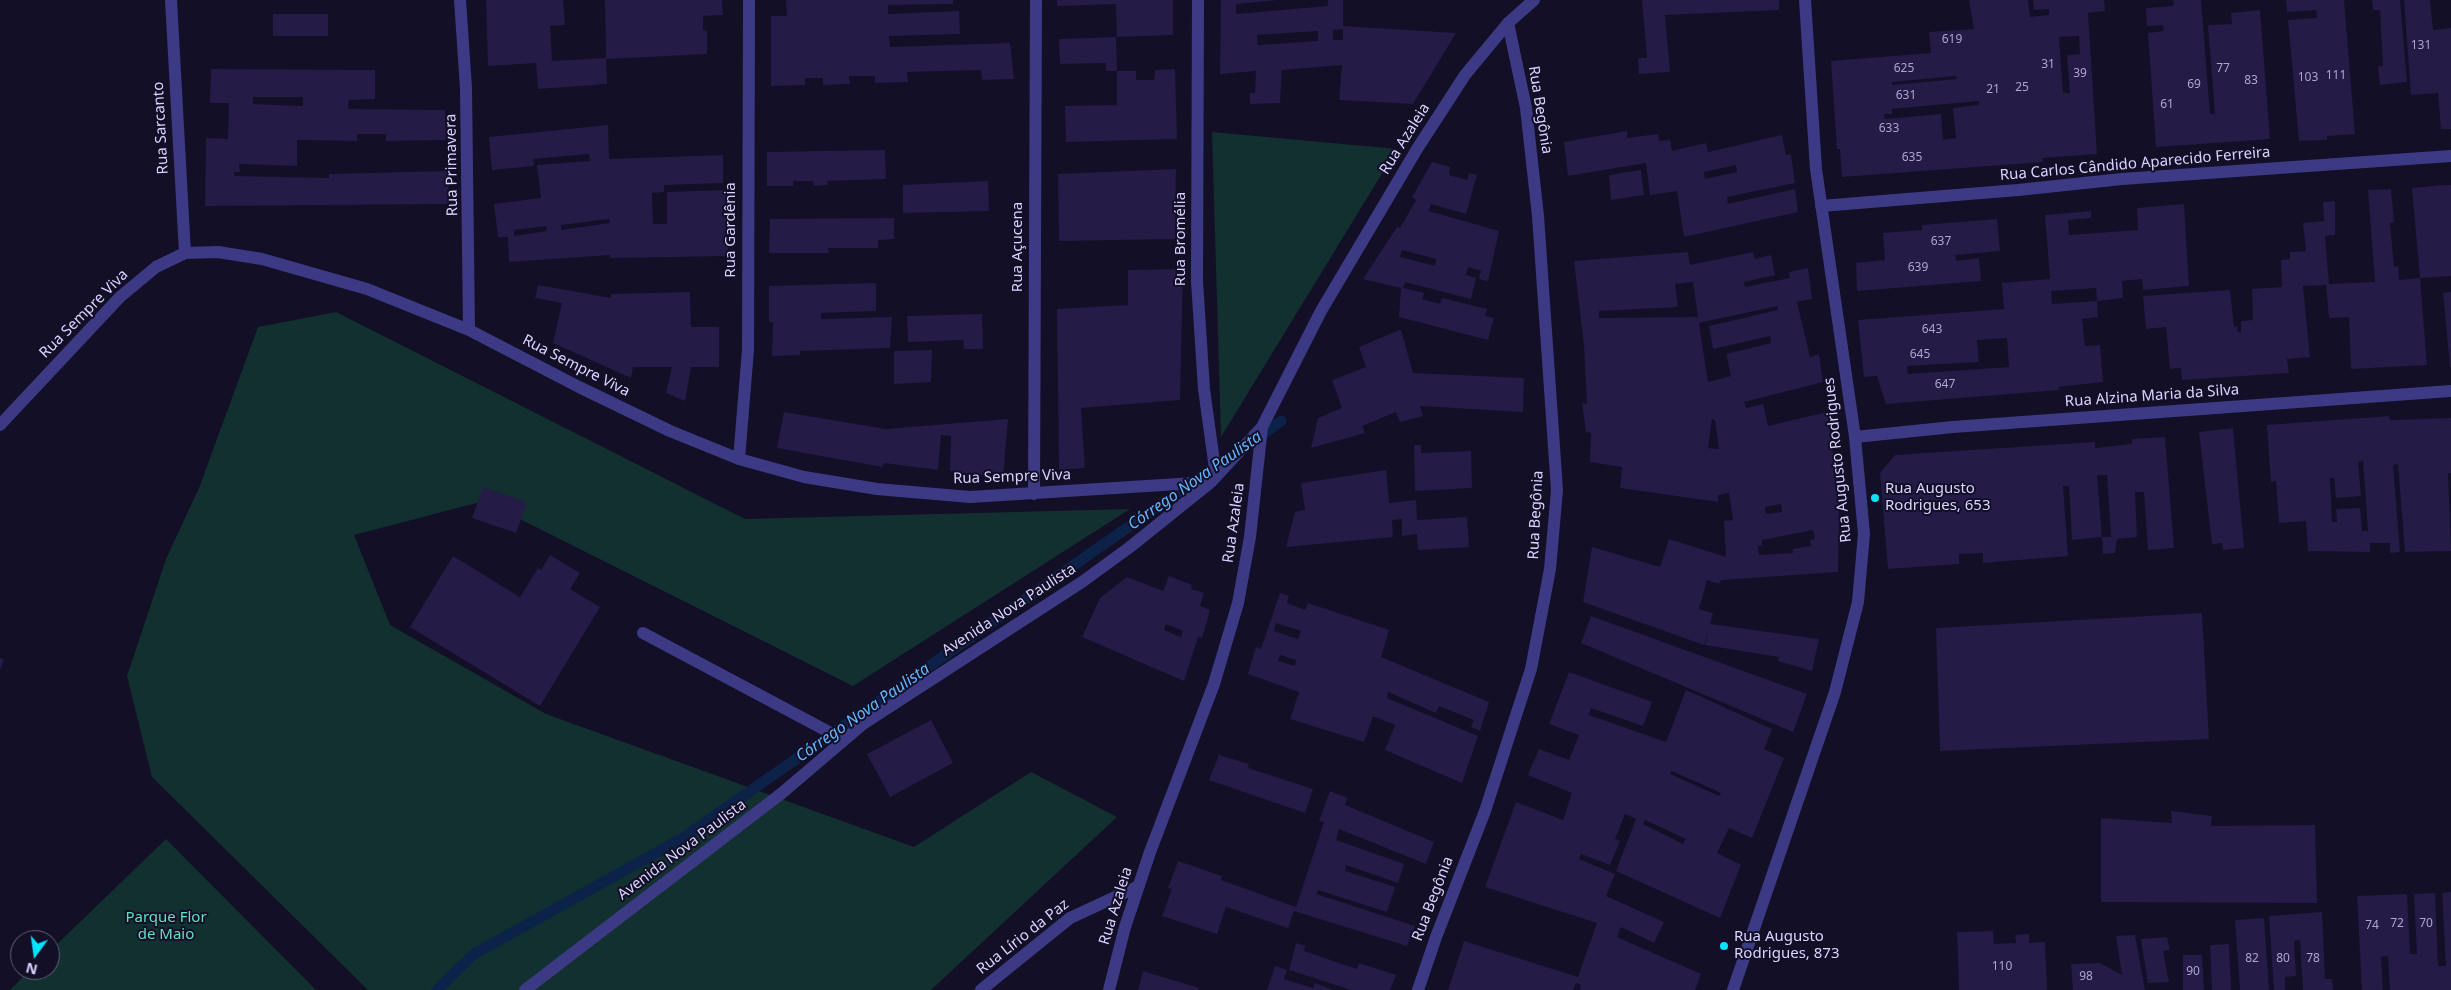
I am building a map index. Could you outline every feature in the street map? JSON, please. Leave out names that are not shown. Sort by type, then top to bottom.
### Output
[{"type":"street","name":"Rua Sarcanto","points":[[171,0],[185,253]]},
{"type":"street","name":"Rua Primavera","points":[[460,0],[466,88],[469,330]]},
{"type":"street","name":"Rua Gardênia","points":[[739,459],[748,350],[747,191],[750,0]]},
{"type":"street","name":"Rua Açucena","points":[[1034,494],[1036,0]]},
{"type":"street","name":"Rua Bromélia","points":[[1198,0],[1197,281],[1204,389],[1214,479]]},
{"type":"street","name":"Rua Azaleia","points":[[1109,990],[1125,927],[1214,684],[1238,603],[1250,537],[1262,426],[1321,311],[1417,149],[1465,75],[1508,23],[1534,0]]},
{"type":"street","name":"Rua Augusto Rodrigues","points":[[1733,990],[1835,692],[1858,602],[1864,534],[1855,437],[1816,169],[1805,0]]},
{"type":"street","name":"Rua Begônia","points":[[1418,990],[1484,811],[1531,669],[1550,568],[1556,500],[1538,216],[1526,108],[1508,23]]},
{"type":"street","name":"Rua Carlos Cândido Aparecido Ferreira","points":[[1821,206],[2122,180],[2451,156]]},
{"type":"street","name":"Rua Sempre Viva","points":[[0,425],[120,297],[156,268],[185,253],[218,252],[262,259],[367,289],[469,330],[662,427],[739,459],[804,477],[876,488],[970,497],[1034,494],[1214,479]]},
{"type":"street","name":"Rua Alzina Maria da Silva","points":[[1855,437],[1954,427],[2451,392]]},
{"type":"street","name":"Avenida Nova Paulista","points":[[525,990],[782,794],[863,724],[1082,582],[1130,547],[1214,479],[1262,426]]},
{"type":"street","points":[[643,633],[844,740]]},
{"type":"street","name":"Rua Lírio da Paz","points":[[982,990],[1070,918],[1139,886]]},
{"type":"green space","points":[[1212,132],[1397,149],[1221,437]]},
{"type":"green space","points":[[336,312],[745,519],[1130,509],[853,686],[484,501],[354,535],[390,625],[546,714],[914,847],[1031,772],[1117,817],[931,990],[368,990],[152,777],[127,676],[166,559],[199,488],[258,327]]},
{"type":"green space","name":"Parque Flor de Maio","points":[[166,839],[316,990],[10,990],[20,980],[60,980],[60,941]]},
{"type":"building","points":[[486,0],[563,0],[565,25],[550,26],[552,61],[606,58],[605,0],[722,0],[723,15],[703,16],[703,30],[707,31],[707,54],[606,59],[607,84],[538,89],[536,63],[488,66]]},
{"type":"building","points":[[786,0],[953,0],[953,4],[888,5],[888,14],[959,11],[960,34],[889,36],[890,47],[1010,43],[1014,79],[982,80],[981,70],[907,72],[908,82],[875,83],[875,76],[849,76],[850,84],[823,85],[823,78],[805,78],[805,85],[771,86],[771,16],[787,16]]},
{"type":"building","points":[[1057,0],[1173,0],[1173,35],[1117,37],[1116,4],[1057,6]]},
{"type":"building","points":[[1221,0],[1278,0],[1236,4],[1236,14],[1328,6],[1328,0],[1343,0],[1343,26],[1456,33],[1413,104],[1339,100],[1342,65],[1282,70],[1280,103],[1250,104],[1250,93],[1255,93],[1256,71],[1220,74]],"holes":[[[1343,29],[1343,40],[1333,40],[1333,30]],[[1318,31],[1318,41],[1258,45],[1257,35]]]},
{"type":"building","points":[[1642,0],[1779,0],[1779,10],[1665,15],[1670,72],[1639,74],[1638,58],[1647,58]]},
{"type":"building","points":[[1969,0],[2028,0],[2030,17],[2049,15],[2049,9],[2034,10],[2033,0],[2104,0],[2105,11],[2088,13],[2097,154],[2042,158],[2043,162],[1842,177],[1840,149],[1837,149],[1831,61],[1931,53],[1929,32],[1974,29]],"holes":[[[2079,36],[2080,54],[2067,55],[2070,93],[2063,93],[2059,37]],[[1956,76],[1957,79],[1892,85],[1892,82]],[[1979,101],[1979,105],[1953,108],[1956,138],[1943,140],[1941,114],[1885,119],[1884,114],[1892,114],[1892,109]]]},
{"type":"building","points":[[2173,0],[2201,0],[2210,114],[2215,114],[2208,25],[2232,24],[2231,13],[2260,10],[2270,139],[2156,147],[2148,33],[2164,31],[2163,25],[2147,26],[2146,8],[2174,6]]},
{"type":"building","points":[[2286,0],[2344,0],[2355,134],[2327,136],[2327,140],[2299,141],[2288,20],[2317,18],[2316,10],[2287,12]]},
{"type":"building","points":[[2372,0],[2400,0],[2407,82],[2380,85],[2378,66],[2383,66],[2380,10],[2373,10]]},
{"type":"building","points":[[2404,0],[2430,0],[2433,30],[2451,28],[2451,129],[2441,129],[2438,93],[2411,95]]},
{"type":"building","points":[[273,14],[328,14],[328,36],[273,36]]},
{"type":"building","points":[[1116,37],[1117,71],[1106,71],[1106,63],[1060,64],[1059,39]]},
{"type":"building","points":[[211,69],[375,70],[375,99],[349,100],[348,109],[445,110],[446,140],[386,141],[386,134],[357,134],[357,141],[297,140],[297,166],[239,164],[240,172],[234,172],[235,176],[329,178],[329,174],[448,171],[449,204],[205,206],[206,138],[228,139],[229,103],[210,103]],"holes":[[[253,97],[303,97],[303,106],[253,104]]]},
{"type":"building","points":[[1175,69],[1177,139],[1066,142],[1065,106],[1117,105],[1117,71],[1136,71],[1136,80],[1154,80],[1155,70]]},
{"type":"building","points":[[608,125],[609,159],[723,155],[723,183],[664,185],[664,192],[652,193],[653,224],[667,224],[667,192],[728,190],[728,256],[610,258],[610,255],[509,262],[508,237],[498,237],[494,204],[541,198],[537,165],[590,161],[589,154],[533,159],[534,166],[492,170],[489,137]],"holes":[[[609,219],[610,223],[561,230],[561,225]],[[546,226],[547,231],[514,236],[514,230]]]},
{"type":"building","points":[[1627,131],[1627,138],[1658,134],[1659,141],[1670,140],[1672,151],[1706,143],[1708,152],[1782,135],[1786,155],[1791,154],[1795,183],[1727,197],[1728,204],[1795,189],[1798,212],[1684,237],[1677,191],[1650,195],[1646,163],[1568,176],[1564,142]],"holes":[[[1736,165],[1737,172],[1705,179],[1704,172]]]},
{"type":"building","points":[[885,150],[886,179],[827,181],[828,185],[814,186],[813,181],[793,181],[793,186],[767,186],[767,152]]},
{"type":"building","points":[[1432,162],[1450,167],[1449,175],[1467,180],[1469,173],[1477,175],[1466,214],[1431,204],[1429,211],[1499,231],[1488,281],[1479,279],[1481,271],[1468,267],[1466,275],[1476,278],[1471,299],[1405,282],[1403,288],[1424,293],[1422,299],[1440,304],[1442,298],[1487,309],[1485,316],[1494,318],[1488,340],[1399,317],[1401,288],[1363,279],[1397,227],[1400,228],[1416,200],[1412,197]],"holes":[[[1402,250],[1436,259],[1435,266],[1400,257]]]},
{"type":"building","points":[[1176,169],[1175,239],[1059,241],[1058,174]]},
{"type":"building","points":[[1641,170],[1644,195],[1611,200],[1609,175]]},
{"type":"building","points":[[988,181],[989,211],[903,213],[903,185]]},
{"type":"building","points":[[2451,185],[2451,276],[2420,278],[2412,188]]},
{"type":"building","points":[[2391,189],[2394,222],[2390,223],[2394,267],[2398,266],[2399,280],[2420,278],[2427,365],[2351,369],[2349,317],[2329,318],[2326,285],[2303,286],[2310,357],[2287,359],[2289,373],[2182,380],[2181,368],[2170,369],[2166,327],[2146,329],[2143,296],[2230,290],[2234,327],[2237,326],[2238,332],[2241,332],[2241,321],[2253,320],[2252,289],[2282,287],[2281,260],[2290,259],[2290,252],[2306,251],[2303,223],[2324,221],[2323,202],[2335,201],[2335,235],[2325,236],[2329,284],[2375,282],[2368,190]]},
{"type":"building","points":[[2184,204],[2189,286],[2143,290],[2142,279],[2122,281],[2123,298],[2097,301],[2098,317],[2082,319],[2085,346],[2100,345],[2103,382],[2058,387],[2059,390],[1886,404],[1877,376],[1864,377],[1858,320],[2004,309],[2002,283],[2050,279],[2045,215],[2091,211],[2091,218],[2068,220],[2069,235],[2138,230],[2137,208]],"holes":[[[2096,288],[2097,301],[2052,304],[2051,291]],[[2007,338],[2009,367],[1908,374],[1907,366],[1979,362],[1977,340]]]},
{"type":"building","points":[[894,218],[894,239],[878,240],[878,248],[828,248],[829,253],[769,253],[770,219]]},
{"type":"building","points":[[1997,219],[2000,251],[1955,255],[1956,261],[1979,258],[1981,281],[1857,291],[1856,263],[1885,260],[1883,233],[1922,230],[1922,225]]},
{"type":"building","points":[[1688,252],[1690,265],[1753,252],[1755,259],[1771,255],[1775,275],[1744,282],[1745,287],[1790,278],[1789,272],[1808,268],[1812,299],[1797,302],[1810,357],[1819,354],[1823,382],[1744,402],[1746,408],[1763,404],[1768,426],[1827,412],[1839,512],[1838,572],[1721,580],[1719,584],[1707,580],[1699,609],[1713,613],[1710,624],[1819,639],[1812,671],[1778,661],[1779,657],[1705,645],[1708,632],[1704,645],[1583,602],[1592,547],[1660,567],[1669,539],[1726,557],[1724,521],[1733,520],[1729,493],[1718,495],[1718,502],[1620,488],[1622,467],[1590,462],[1591,433],[1586,432],[1582,403],[1587,404],[1584,346],[1574,261]],"holes":[[[1693,282],[1698,317],[1599,318],[1599,311],[1678,307],[1675,284]],[[1777,306],[1778,310],[1709,326],[1713,349],[1770,336],[1771,343],[1726,354],[1731,376],[1708,382],[1699,323]],[[1712,419],[1715,420],[1719,449],[1708,448]],[[1781,504],[1782,512],[1766,514],[1765,507]],[[1813,530],[1815,539],[1810,540],[1811,546],[1793,549],[1793,553],[1759,555],[1758,546],[1762,546],[1762,540]]]},
{"type":"building","points":[[1183,269],[1180,400],[1081,408],[1085,468],[1059,470],[1057,309],[1128,305],[1128,270]]},
{"type":"building","points":[[876,283],[876,311],[821,313],[821,319],[892,317],[890,348],[800,351],[800,355],[772,356],[773,322],[769,322],[769,286]]},
{"type":"building","points":[[538,285],[611,298],[611,294],[690,292],[691,327],[719,327],[719,367],[691,367],[685,401],[666,393],[672,367],[633,367],[631,378],[553,343],[562,303],[535,298]]},
{"type":"building","points":[[2451,292],[2451,367],[2450,367],[2443,293]]},
{"type":"building","points":[[982,314],[983,349],[964,349],[963,340],[908,342],[907,316]]},
{"type":"building","points":[[1401,330],[1413,373],[1524,378],[1523,412],[1420,406],[1423,416],[1400,422],[1396,412],[1362,426],[1365,433],[1311,448],[1318,418],[1342,408],[1332,380],[1366,367],[1359,347]]},
{"type":"building","points":[[932,350],[931,382],[894,384],[894,351]]},
{"type":"building","points":[[784,412],[886,429],[1008,419],[1003,478],[950,471],[951,436],[941,435],[938,470],[884,463],[882,467],[777,448]]},
{"type":"building","points":[[2389,416],[2390,420],[2451,418],[2451,473],[2448,473],[2451,551],[2405,552],[2398,464],[2393,465],[2400,552],[2390,553],[2390,543],[2370,543],[2370,552],[2308,551],[2306,521],[2279,523],[2276,481],[2271,482],[2267,425]],"holes":[[[2363,461],[2368,531],[2362,531],[2360,508],[2336,509],[2337,522],[2332,522],[2330,478],[2334,478],[2336,498],[2361,496],[2358,462]]]},
{"type":"building","points":[[2233,428],[2244,548],[2223,550],[2222,543],[2212,544],[2199,432]]},
{"type":"building","points":[[2165,437],[2174,548],[2148,550],[2144,492],[2135,492],[2137,537],[2117,539],[2115,553],[2103,554],[2102,537],[2072,540],[2069,486],[2063,486],[2068,556],[1983,563],[1983,553],[1959,554],[1959,564],[1888,569],[1880,473],[1895,455],[2095,442],[2095,448],[2132,444],[2132,439]],"holes":[[[2097,475],[2107,475],[2111,537],[2102,537]]]},
{"type":"building","points":[[1414,445],[1421,445],[1421,453],[1471,451],[1472,488],[1415,491]]},
{"type":"building","points":[[1386,470],[1389,503],[1416,500],[1417,520],[1467,517],[1469,547],[1418,550],[1417,534],[1402,536],[1402,519],[1392,520],[1393,537],[1286,547],[1295,512],[1305,510],[1301,483]]},
{"type":"building","points":[[483,487],[527,502],[516,533],[472,518]]},
{"type":"building","points":[[550,555],[580,573],[570,589],[600,607],[540,706],[410,627],[453,556],[520,597],[538,568],[541,570]]},
{"type":"building","points":[[1169,576],[1192,585],[1191,589],[1204,593],[1200,606],[1210,610],[1202,638],[1198,637],[1184,681],[1082,637],[1100,598],[1127,577],[1163,591]],"holes":[[[1166,624],[1183,631],[1181,637],[1164,630]]]},
{"type":"building","points":[[1280,593],[1289,596],[1287,603],[1305,610],[1308,603],[1389,630],[1381,657],[1489,702],[1480,731],[1471,727],[1474,720],[1439,706],[1436,713],[1388,692],[1387,698],[1478,736],[1462,783],[1385,750],[1395,725],[1375,717],[1373,717],[1364,742],[1290,719],[1299,692],[1248,674],[1256,647],[1261,649]],"holes":[[[1276,623],[1301,631],[1298,639],[1274,631]],[[1280,655],[1296,660],[1295,666],[1278,661]]]},
{"type":"building","points":[[2202,613],[2209,739],[1940,751],[1936,628]]},
{"type":"building","points":[[1591,616],[1807,694],[1793,732],[1581,643]]},
{"type":"building","points":[[0,658],[4,660],[0,670]]},
{"type":"building","points":[[1569,672],[1652,702],[1643,726],[1591,708],[1589,715],[1666,742],[1686,690],[1772,729],[1764,749],[1784,758],[1752,838],[1729,828],[1717,853],[1741,865],[1720,918],[1616,871],[1636,819],[1625,814],[1615,839],[1620,841],[1610,865],[1581,854],[1579,859],[1615,874],[1606,896],[1664,922],[1654,943],[1621,927],[1617,937],[1701,974],[1695,990],[1580,990],[1581,985],[1576,983],[1573,990],[1448,990],[1464,941],[1578,977],[1597,923],[1485,887],[1516,802],[1563,820],[1572,793],[1528,775],[1539,749],[1569,760],[1579,735],[1549,724]],"holes":[[[1672,771],[1721,793],[1719,796],[1670,774]],[[1645,820],[1686,839],[1683,844],[1643,824]]]},
{"type":"building","points":[[931,720],[953,763],[890,797],[867,754]]},
{"type":"building","points":[[1219,755],[1249,764],[1248,768],[1313,789],[1305,813],[1209,780]]},
{"type":"building","points":[[1330,791],[1347,798],[1345,805],[1434,842],[1426,864],[1339,829],[1336,840],[1404,864],[1398,883],[1346,865],[1345,871],[1395,887],[1387,912],[1318,890],[1316,894],[1415,926],[1407,946],[1294,911],[1288,928],[1226,907],[1217,934],[1162,916],[1172,889],[1168,888],[1178,861],[1222,876],[1221,880],[1296,907],[1324,822],[1319,821]]},
{"type":"building","points":[[2171,811],[2212,816],[2211,826],[2315,825],[2317,903],[2101,902],[2101,818],[2172,823]]},
{"type":"building","points":[[2451,892],[2451,990],[2390,990],[2388,956],[2381,957],[2383,990],[2362,990],[2357,896],[2407,894],[2410,954],[2417,954],[2414,894],[2435,893],[2438,966],[2446,966],[2442,893]]},
{"type":"building","points":[[2322,912],[2325,979],[2332,979],[2333,990],[2303,990],[2300,940],[2294,941],[2296,976],[2285,977],[2285,990],[2274,990],[2269,916]]},
{"type":"building","points":[[2264,918],[2269,990],[2240,990],[2235,920]]},
{"type":"building","points":[[1993,931],[1994,944],[2016,943],[2015,935],[2029,934],[2029,943],[2045,942],[2047,990],[1959,990],[1957,932]]},
{"type":"building","points":[[2135,935],[2145,990],[2073,990],[2071,964],[2100,963],[2122,975],[2116,936]]},
{"type":"building","points":[[2167,937],[2170,950],[2163,951],[2169,982],[2148,983],[2141,939]]},
{"type":"building","points":[[1296,943],[1305,946],[1304,951],[1357,969],[1359,963],[1396,975],[1390,990],[1351,990],[1289,970]]},
{"type":"building","points":[[2229,944],[2231,990],[2212,990],[2210,945]]},
{"type":"building","points":[[2183,955],[2202,955],[2204,990],[2183,990]]},
{"type":"building","points":[[1275,966],[1287,970],[1284,979],[1313,988],[1315,983],[1333,990],[1267,990]]},
{"type":"building","points":[[1143,971],[1199,988],[1198,990],[1138,990]]},
{"type":"waterway","name":"Córrego Nova Paulista","points":[[1256,439],[1281,421]]},
{"type":"waterway","name":"Córrego Nova Paulista","points":[[437,990],[474,954],[683,838],[1220,463]]},
{"type":"place","name":"Rua Augusto Rodrigues, 653","points":[[1875,498]]},
{"type":"place","name":"Rua Augusto Rodrigues, 873","points":[[1724,946]]}]
